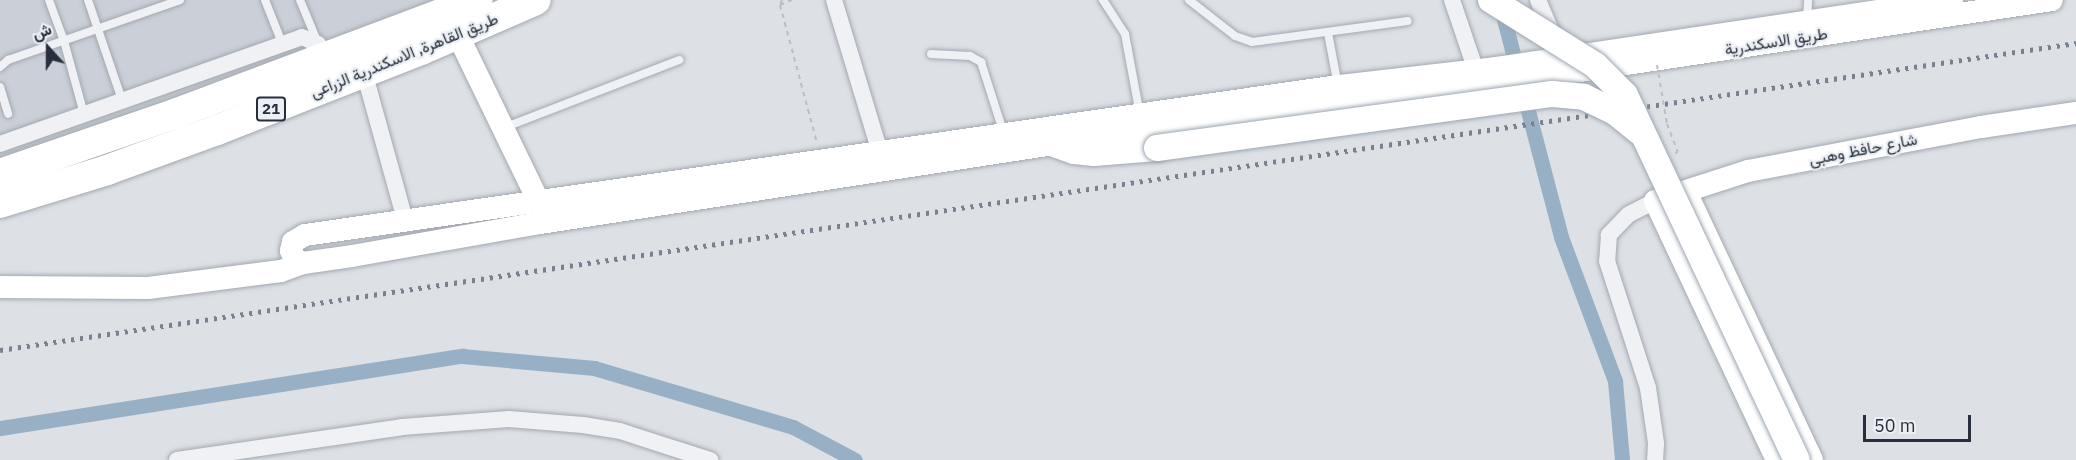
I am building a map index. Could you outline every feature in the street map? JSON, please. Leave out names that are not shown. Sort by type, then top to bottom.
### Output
[{"type":"highway","name":"طريق القاهرة, الاسكندرية الزراعى","points":[[0,174],[111,137],[321,51],[463,10],[536,0]]},
{"type":"highway","name":"طريق القاهرة, الاسكندرية الزراعى","points":[[0,203],[107,170],[217,130],[364,72],[463,10]]},
{"type":"main road","points":[[1491,0],[1594,65],[1657,131],[1797,460]]},
{"type":"main road","name":"طريق الاسكندرية","points":[[1536,69],[1562,58],[1807,19],[1952,0]]},
{"type":"main road","name":"طريق الاسكندرية","points":[[1491,74],[1536,69],[1807,19],[2052,0]]},
{"type":"main road","points":[[463,10],[503,128],[539,202]]},
{"type":"main road","points":[[303,263],[295,259],[291,251],[293,242],[300,236],[1338,86],[1491,74]]},
{"type":"main road","points":[[0,287],[148,288],[281,271],[303,263],[540,223],[1491,74]]},
{"type":"main road","points":[[1054,144],[1094,153],[1156,148],[1552,94],[1584,97],[1657,131]]},
{"type":"main road","name":"شارع حافظ وهبى","points":[[1655,201],[1748,171],[1981,127],[2076,113]]},
{"type":"main road","points":[[1686,192],[1812,460]]},
{"type":"main road","points":[[1655,201],[1777,460]]},
{"type":"street","points":[[834,0],[880,152]]},
{"type":"street","points":[[1452,0],[1491,74]]},
{"type":"street","points":[[1538,0],[1562,58]]},
{"type":"street","points":[[0,144],[302,37],[310,38],[321,51]]},
{"type":"street","points":[[364,72],[405,220]]},
{"type":"street","points":[[1655,201],[1628,215],[1609,235],[1607,261],[1648,388],[1656,443],[1655,460]]},
{"type":"street","points":[[177,460],[402,427],[509,419],[573,423],[620,431],[710,460]]},
{"type":"lane","points":[[50,0],[84,114]]},
{"type":"lane","points":[[88,0],[122,100]]},
{"type":"lane","points":[[0,67],[8,60],[180,0]]},
{"type":"lane","points":[[266,0],[282,44]]},
{"type":"lane","points":[[300,0],[321,51]]},
{"type":"lane","points":[[1103,0],[1125,34],[1140,115]]},
{"type":"lane","points":[[1189,0],[1235,36],[1252,42],[1408,21]]},
{"type":"lane","points":[[1328,33],[1338,86]]},
{"type":"lane","points":[[931,54],[970,57],[981,62],[1004,134]]},
{"type":"lane","points":[[503,128],[679,60]]},
{"type":"lane","points":[[0,87],[8,114]]},
{"type":"path","points":[[782,0],[780,5],[822,160]]},
{"type":"path","points":[[780,5],[792,0]]},
{"type":"path","points":[[1657,65],[1657,131],[1678,152]]},
{"type":"shaded area","points":[[0,0],[458,0],[0,161]]},
{"type":"waterway","points":[[1500,4],[1561,237],[1615,381],[1622,460]]},
{"type":"waterway","points":[[0,428],[462,356],[594,368],[793,427],[855,460]]},
{"type":"railway","points":[[0,350],[2076,43]]}]
